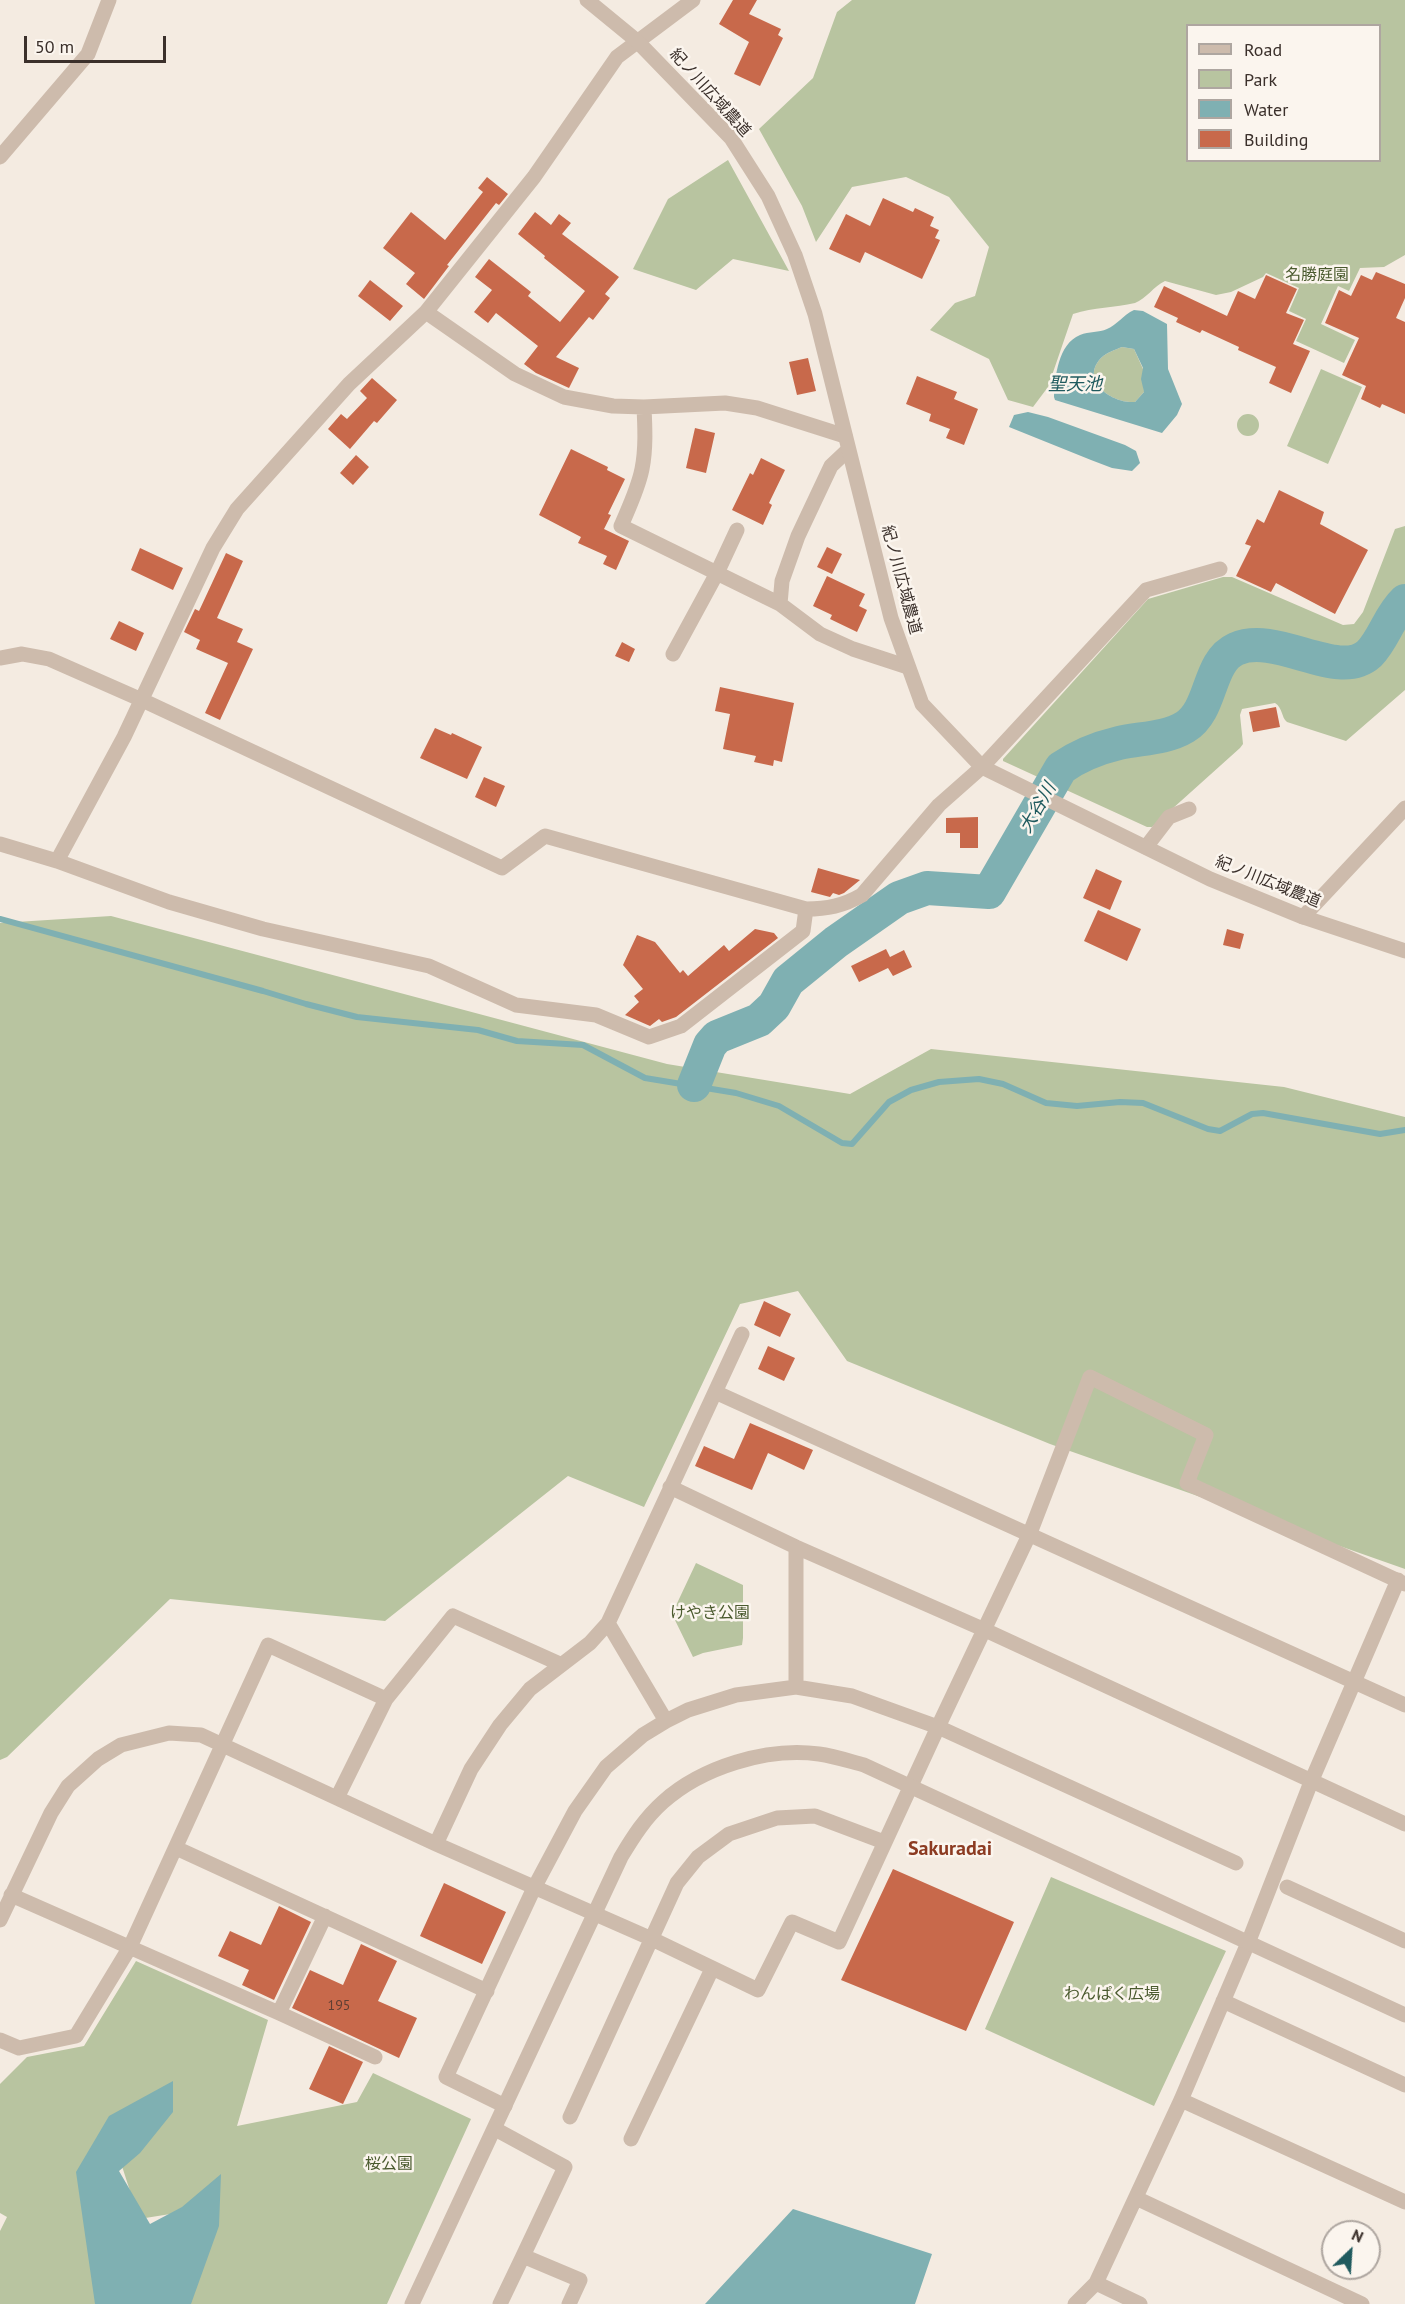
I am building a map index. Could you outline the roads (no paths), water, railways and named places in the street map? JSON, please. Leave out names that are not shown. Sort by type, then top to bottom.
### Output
[{"type":"street","points":[[0,157],[88,54],[109,0]]},
{"type":"street","name":"紀ノ川広域農道","points":[[587,0],[637,40],[731,138],[768,196],[795,255],[815,314],[891,618],[922,704],[982,767],[1210,879],[1303,916],[1405,951]]},
{"type":"street","points":[[57,861],[142,700],[213,548],[237,509],[349,384],[426,312],[534,177],[617,57],[693,0]]},
{"type":"street","points":[[426,312],[515,374],[564,397],[590,403],[644,407],[725,403],[757,408],[847,443],[831,466],[798,536],[782,581],[780,604]]},
{"type":"street","points":[[644,407],[643,467],[638,486],[621,526],[780,604],[828,638],[853,649],[908,667]]},
{"type":"street","points":[[673,654],[717,573],[737,530]]},
{"type":"street","points":[[0,658],[22,654],[49,659],[502,868],[545,836],[806,909],[837,906],[862,896],[939,805],[982,767],[1146,590],[1220,569]]},
{"type":"street","points":[[1303,916],[1405,808]]},
{"type":"street","points":[[1146,847],[1169,817],[1189,809]]},
{"type":"street","points":[[0,844],[57,861],[169,902],[263,929],[429,966],[516,1005],[596,1014],[649,1037],[681,1026],[803,931],[806,909]]},
{"type":"street","points":[[435,1844],[471,1770],[500,1725],[530,1689],[590,1643],[608,1623],[741,1334]]},
{"type":"street","points":[[0,1920],[68,1786],[98,1759],[121,1745],[170,1733],[201,1735],[758,1990],[792,1922],[839,1942],[1030,1533],[1090,1377],[1206,1435],[1187,1483],[1402,1582],[1354,1682],[1311,1782],[1248,1943],[1181,2100],[1096,2283],[1075,2304]]},
{"type":"street","points":[[715,1392],[1405,1705]]},
{"type":"street","points":[[670,1487],[796,1547],[985,1630],[1405,1824]]},
{"type":"street","points":[[795,1687],[796,1547]]},
{"type":"street","points":[[337,1798],[386,1699],[453,1616],[560,1665]]},
{"type":"street","points":[[608,1623],[666,1721]]},
{"type":"street","points":[[0,2040],[19,2048],[76,2036],[130,1947],[268,1645],[386,1699]]},
{"type":"street","points":[[505,2106],[446,2077],[534,1888],[575,1811],[606,1767],[644,1735],[688,1710],[736,1695],[795,1687],[852,1696],[938,1727],[1236,1863]]},
{"type":"street","points":[[417,2303],[505,2106],[621,1857],[644,1821],[672,1795],[717,1770],[778,1754],[818,1754],[864,1765],[1405,2014]]},
{"type":"street","points":[[570,2117],[677,1882],[698,1857],[729,1834],[777,1818],[815,1816],[884,1842]]},
{"type":"street","points":[[176,1848],[486,1991]]},
{"type":"street","points":[[1287,1887],[1405,1941]]},
{"type":"street","points":[[11,1895],[375,2057]]},
{"type":"street","points":[[279,2013],[325,1916]]},
{"type":"street","points":[[632,2139],[712,1969]]},
{"type":"street","points":[[1223,2001],[1405,2085]]},
{"type":"street","points":[[1181,2100],[1405,2202]]},
{"type":"street","points":[[495,2129],[565,2167],[500,2304]]},
{"type":"street","points":[[1136,2198],[1362,2304]]},
{"type":"street","points":[[523,2256],[580,2280],[569,2304]]},
{"type":"street","points":[[1096,2283],[1140,2304]]},
{"type":"water","name":"聖天池","points":[[1143,311],[1167,324],[1168,369],[1182,404],[1177,415],[1162,433],[1055,400],[1054,397],[1059,362],[1062,353],[1073,339],[1111,327],[1130,312]],"holes":[[[1122,347],[1134,349],[1143,368],[1141,379],[1144,392],[1135,402],[1126,402],[1109,395],[1096,383],[1095,367],[1106,354]]]},
{"type":"water","points":[[1028,412],[1125,445],[1136,451],[1140,463],[1132,471],[1112,468],[1009,427],[1014,415]]},
{"type":"water","points":[[173,2081],[173,2112],[140,2153],[119,2171],[150,2224],[182,2207],[221,2174],[219,2226],[191,2304],[95,2304],[76,2172],[109,2116]]},
{"type":"water","points":[[793,2209],[932,2254],[915,2304],[705,2304]]},
{"type":"waterway","name":"大谷川","points":[[694,1085],[710,1045],[717,1037],[759,1020],[774,1006],[788,981],[836,942],[899,898],[927,888],[989,892],[1061,768],[1103,747],[1161,736],[1185,727],[1201,709],[1220,664],[1236,649],[1252,645],[1270,646],[1324,660],[1356,661],[1369,654],[1379,642],[1399,607],[1405,601]]},
{"type":"waterway","points":[[0,919],[357,1017],[478,1030],[517,1041],[583,1045],[645,1078],[736,1093],[779,1106],[842,1143],[852,1144],[889,1102],[911,1090],[939,1082],[979,1079],[1003,1084],[1046,1103],[1077,1106],[1120,1102],[1143,1103],[1208,1129],[1220,1131],[1252,1114],[1263,1113],[1380,1134],[1405,1130]]},
{"type":"district","name":"Sakuradai","points":[[950,1849]]},
{"type":"park label","name":"名勝庭園","points":[[1317,275]]},
{"type":"park label","name":"けやき公園","points":[[710,1613]]},
{"type":"park label","name":"わんぱく広場","points":[[1112,1994]]},
{"type":"park label","name":"桜公園","points":[[389,2164]]}]
